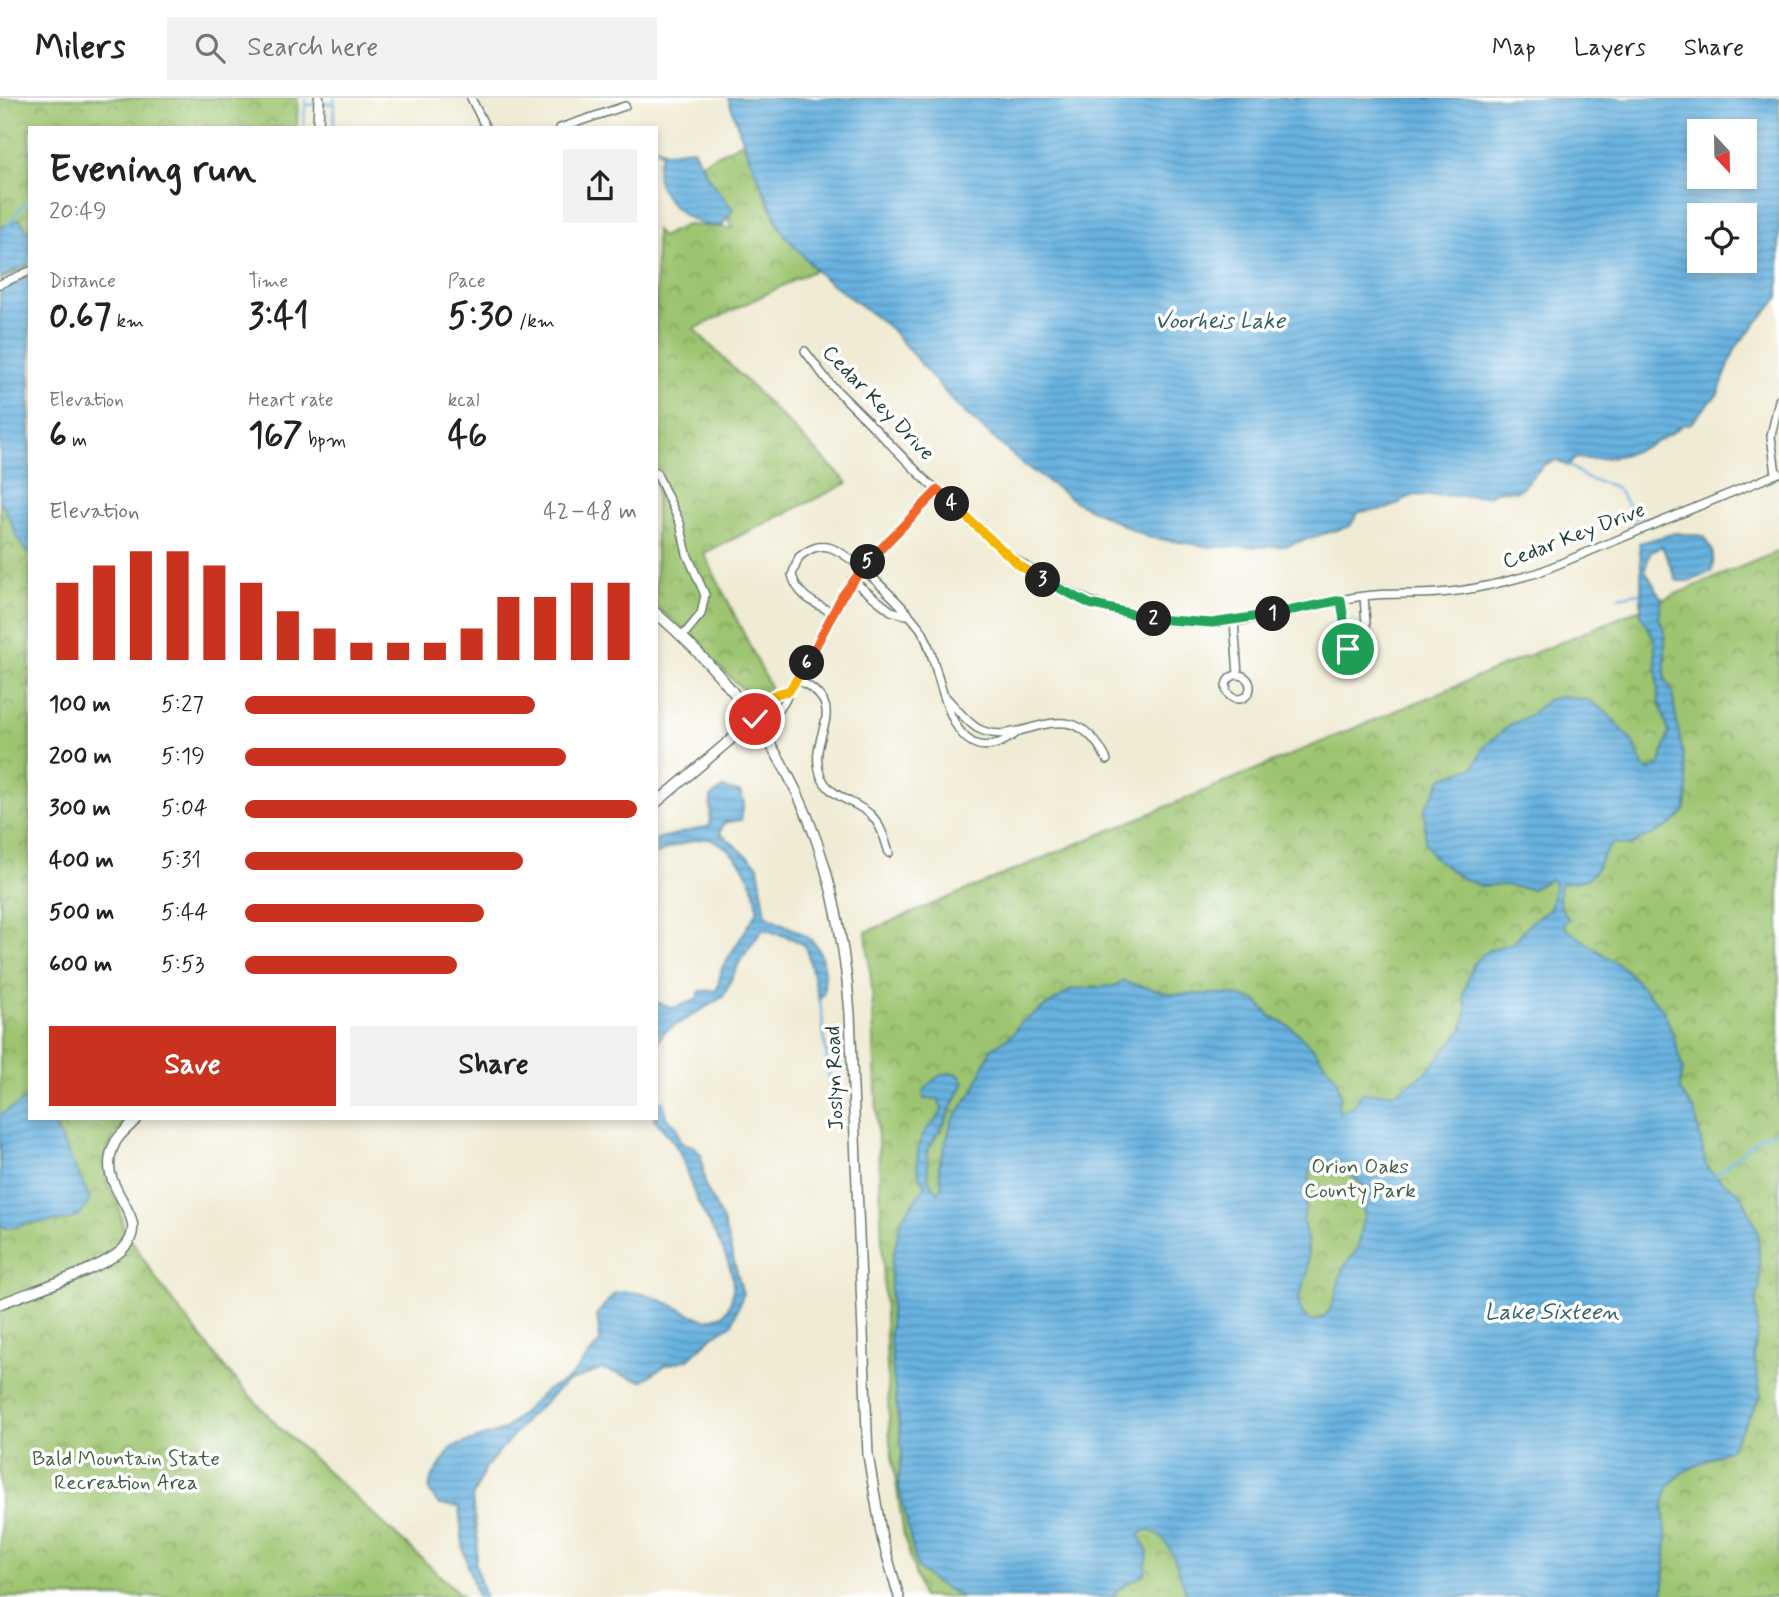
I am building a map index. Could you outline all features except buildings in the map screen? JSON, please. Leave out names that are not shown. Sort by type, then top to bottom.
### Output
[{"type":"street","points":[[318,126],[319,98]]},
{"type":"street","points":[[471,98],[485,126]]},
{"type":"street","points":[[565,126],[625,106]]},
{"type":"street","points":[[0,284],[28,272]]},
{"type":"street","name":"Cedar Key Drive","points":[[805,351],[830,384],[1019,565],[1090,604],[1147,619],[1191,623],[1234,621],[1364,596],[1460,590],[1536,573],[1778,473]]},
{"type":"street","points":[[1778,473],[1771,436],[1779,400]]},
{"type":"street","points":[[658,476],[680,523],[687,554],[705,595],[701,614],[682,637]]},
{"type":"street","points":[[755,719],[771,716],[786,705],[789,691],[798,680],[852,579],[938,490]]},
{"type":"street","points":[[833,613],[798,590],[792,575],[799,557],[809,550],[830,548],[861,569],[901,604],[906,615],[920,629],[950,717],[960,733],[970,741],[994,745],[1018,732],[1053,722],[1067,723],[1084,730],[1099,745],[1107,760]]},
{"type":"street","points":[[852,579],[891,611],[906,615]]},
{"type":"street","points":[[1341,600],[1344,639],[1348,649],[1356,653],[1364,649],[1367,639],[1364,596]]},
{"type":"street","name":"Joslyn Road","points":[[658,615],[719,674],[755,719],[781,760],[809,818],[831,883],[844,943],[868,1455],[882,1538],[899,1597]]},
{"type":"street","points":[[1234,621],[1238,675]]},
{"type":"street","points":[[798,680],[824,698],[828,710],[819,750],[821,777],[840,798],[875,820],[889,853]]},
{"type":"street","points":[[658,801],[755,719],[761,704],[776,692],[789,691]]},
{"type":"street","points":[[943,695],[978,729],[1018,732]]},
{"type":"street","points":[[0,1304],[115,1255],[131,1238],[134,1225],[108,1173],[117,1138],[136,1120]]},
{"type":"green space","points":[[0,98],[298,98],[297,126],[28,126],[28,268],[0,280]]},
{"type":"green space","points":[[743,142],[778,225],[815,270],[694,329],[848,483],[704,553],[771,689],[754,700],[715,663],[697,639],[658,609],[658,233],[661,237],[686,225],[733,228],[701,163]]},
{"type":"green space","name":"Bald Mountain State Recreation Area","points":[[28,276],[28,1120],[127,1120],[112,1140],[103,1161],[107,1182],[119,1206],[123,1227],[161,1286],[228,1372],[278,1426],[463,1597],[0,1597],[0,289]]},
{"type":"green space","name":"Orion Oaks County Park","points":[[1779,551],[1779,1597],[922,1597],[904,1536],[890,1443],[872,990],[866,932]]},
{"type":"water","name":"Voorheis Lake","points":[[728,98],[1779,98],[1779,297],[1736,347],[1718,394],[1689,425],[1684,424],[1660,440],[1619,456],[1576,458],[1567,466],[1557,460],[1545,464],[1518,491],[1499,490],[1487,496],[1414,495],[1387,509],[1359,512],[1350,526],[1285,546],[1211,547],[1147,537],[1076,502],[1023,464],[957,406],[890,328],[820,275],[783,233],[748,155]]},
{"type":"water","points":[[658,148],[666,152],[693,149],[709,179],[733,209],[722,226],[695,221],[672,205],[658,181],[658,164],[662,154]]},
{"type":"water","points":[[20,219],[28,232],[28,264],[0,278],[0,228]]},
{"type":"water","points":[[28,277],[28,554],[0,501],[0,289]]},
{"type":"water","name":"Lake Sixteen","points":[[1675,533],[1703,536],[1712,552],[1712,571],[1691,581],[1677,581],[1662,546],[1650,553],[1645,570],[1662,599],[1659,618],[1665,631],[1665,679],[1673,692],[1686,773],[1687,803],[1683,813],[1665,828],[1630,846],[1613,843],[1591,876],[1561,883],[1560,903],[1569,919],[1564,923],[1565,928],[1625,969],[1662,1008],[1683,1070],[1679,1089],[1695,1112],[1706,1165],[1715,1176],[1742,1195],[1758,1232],[1760,1288],[1756,1300],[1757,1333],[1754,1356],[1761,1396],[1730,1449],[1683,1472],[1668,1487],[1663,1509],[1667,1539],[1663,1597],[1188,1597],[1168,1547],[1155,1532],[1146,1530],[1139,1535],[1148,1552],[1145,1574],[1120,1588],[1112,1597],[962,1597],[935,1583],[917,1568],[898,1483],[902,1452],[890,1344],[891,1265],[901,1220],[926,1185],[919,1175],[917,1160],[920,1144],[925,1132],[942,1110],[939,1099],[924,1099],[923,1092],[934,1080],[947,1073],[958,1074],[964,1082],[943,1126],[927,1150],[929,1181],[938,1192],[942,1188],[939,1166],[952,1121],[973,1092],[991,1049],[1013,1034],[1018,1025],[1072,989],[1114,986],[1122,981],[1172,994],[1229,994],[1257,1001],[1270,1016],[1291,1027],[1312,1047],[1337,1079],[1341,1098],[1338,1103],[1339,1112],[1353,1106],[1363,1093],[1395,1093],[1426,1073],[1462,1030],[1467,1009],[1463,994],[1473,964],[1489,950],[1513,943],[1532,921],[1550,909],[1555,885],[1551,879],[1531,889],[1502,885],[1480,886],[1459,877],[1432,855],[1425,842],[1425,808],[1443,778],[1474,767],[1484,747],[1511,724],[1529,716],[1547,700],[1566,696],[1590,701],[1606,712],[1632,741],[1645,769],[1649,771],[1660,764],[1669,733],[1659,701],[1654,639],[1641,615],[1639,543]],"holes":[[[1319,1157],[1362,1184],[1365,1192],[1358,1246],[1343,1269],[1331,1308],[1320,1319],[1312,1321],[1303,1315],[1298,1301],[1308,1272],[1308,1244],[1303,1222],[1313,1159]]]},
{"type":"water","points":[[722,788],[740,792],[744,802],[741,820],[724,823],[720,833],[758,865],[766,915],[803,934],[818,948],[824,973],[824,993],[819,1000],[806,947],[793,939],[763,929],[740,961],[723,997],[664,1032],[658,1042],[658,1003],[673,1008],[696,1000],[700,991],[717,990],[722,968],[757,912],[754,891],[744,868],[718,843],[708,839],[697,840],[658,854],[658,839],[710,826],[711,797]]},
{"type":"water","points":[[28,1098],[28,1120],[52,1120],[90,1198],[81,1213],[67,1220],[13,1228],[0,1226],[0,1115]]},
{"type":"water","points":[[658,1099],[664,1103],[666,1117],[676,1125],[681,1142],[695,1147],[701,1155],[705,1185],[723,1221],[743,1294],[732,1324],[713,1336],[688,1359],[666,1365],[642,1381],[602,1369],[565,1383],[527,1419],[486,1467],[472,1498],[478,1543],[475,1563],[485,1597],[477,1597],[464,1553],[459,1507],[439,1505],[429,1490],[431,1479],[452,1447],[504,1430],[545,1391],[569,1379],[600,1342],[597,1314],[614,1294],[626,1292],[650,1296],[706,1320],[723,1315],[731,1302],[733,1287],[726,1257],[697,1200],[678,1149],[656,1120],[658,1120]]},
{"type":"waterway","points":[[303,126],[306,98]]},
{"type":"waterway","points":[[334,98],[334,126]]},
{"type":"waterway","points":[[305,105],[334,103]]},
{"type":"waterway","points":[[8,225],[23,205],[28,205]]},
{"type":"waterway","points":[[1569,465],[1586,478],[1616,487],[1637,519]]},
{"type":"waterway","points":[[1632,521],[1635,513],[1642,517]]},
{"type":"waterway","points":[[1619,597],[1639,593]]},
{"type":"waterway","points":[[820,1000],[830,1085],[835,1096],[841,1099]]},
{"type":"waterway","points":[[1715,1176],[1761,1136],[1779,1131]]},
{"type":"route","points":[[755,719],[761,704],[776,692],[789,691],[794,686],[852,579],[938,490],[1019,565],[1090,604],[1147,619],[1212,623],[1341,600],[1344,639],[1348,649]]}]
